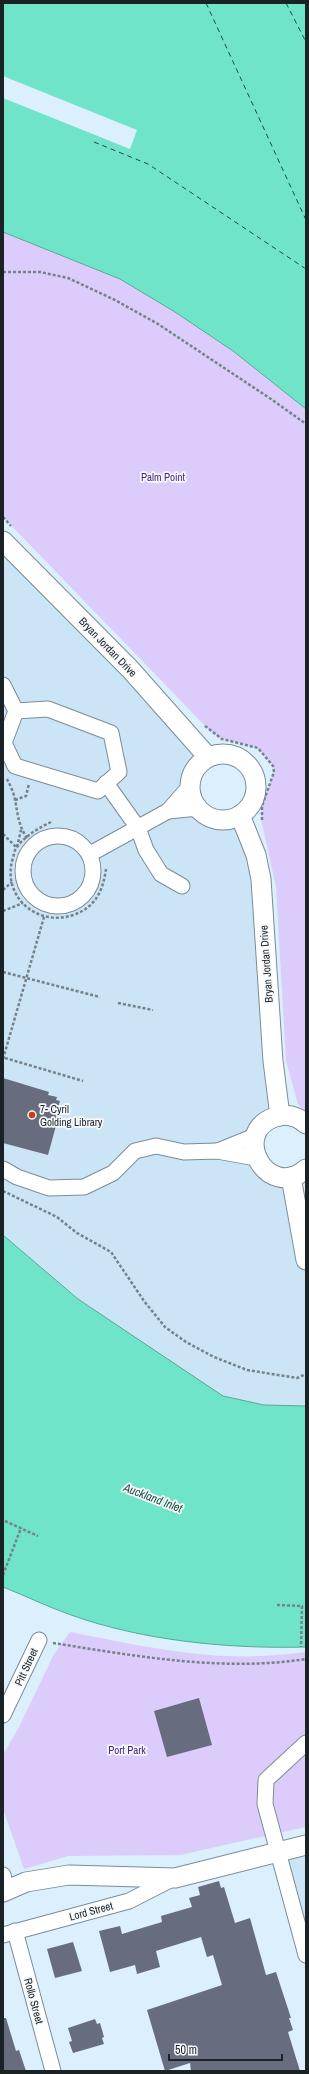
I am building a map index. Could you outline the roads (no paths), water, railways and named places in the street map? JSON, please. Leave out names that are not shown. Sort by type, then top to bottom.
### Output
[{"type":"main road","name":"Bryan Jordan Drive","points":[[3,541],[130,669],[208,757]]},
{"type":"main road","points":[[227,754],[244,762],[250,768],[254,778],[254,794],[248,808],[229,819],[218,819],[207,816],[198,808],[192,798],[190,786],[192,775],[199,764],[208,757],[227,754]]},
{"type":"main road","name":"Bryan Jordan Drive","points":[[240,814],[256,854],[261,879],[273,1061],[280,1116]]},
{"type":"main road","points":[[306,1124],[291,1116],[280,1116],[269,1119],[261,1126],[255,1136],[253,1148],[256,1158],[262,1167],[270,1174],[280,1177],[299,1173],[306,1260]]},
{"type":"main road","name":"Lord Street","points":[[4,1886],[69,1874],[175,1878],[306,1845]]},
{"type":"street","points":[[3,684],[16,711],[4,743],[14,766],[98,791],[119,772],[111,733],[48,709],[16,711]]},
{"type":"street","points":[[106,783],[138,828],[146,850],[161,874],[182,886]]},
{"type":"street","points":[[90,854],[168,811],[190,786]]},
{"type":"street","points":[[168,811],[198,808]]},
{"type":"street","points":[[60,835],[73,838],[83,844],[90,854],[94,865],[94,876],[90,887],[83,896],[74,903],[63,906],[46,904],[32,895],[26,885],[23,874],[24,862],[29,850],[37,842],[48,836],[60,835]]},
{"type":"street","points":[[217,1151],[255,1136]]},
{"type":"street","points":[[3,1169],[17,1178],[50,1188],[84,1187],[113,1173],[135,1151],[156,1146],[184,1152],[217,1151],[256,1158]]},
{"type":"street","name":"Pitt Street","points":[[3,1716],[38,1640]]},
{"type":"street","points":[[306,1743],[266,1780],[265,1804],[306,1955]]},
{"type":"street","name":"Lord Street","points":[[9,1933],[129,1902],[175,1878]]},
{"type":"street","name":"Rollo Street","points":[[9,1933],[53,2071]]},
{"type":"water","points":[[3,3],[306,3],[306,409],[233,351],[175,312],[120,279],[3,232]]},
{"type":"water","name":"Auckland Inlet","points":[[3,1235],[78,1299],[223,1396],[264,1405],[306,1406],[306,1647],[217,1645],[157,1637],[99,1624],[71,1615],[3,1587]]},
{"type":"place","name":"7- Cyril Golding Library","points":[[32,1115]]},
{"type":"park label","name":"Palm Point","points":[[163,477]]},
{"type":"park label","name":"Port Park","points":[[127,1750]]}]
